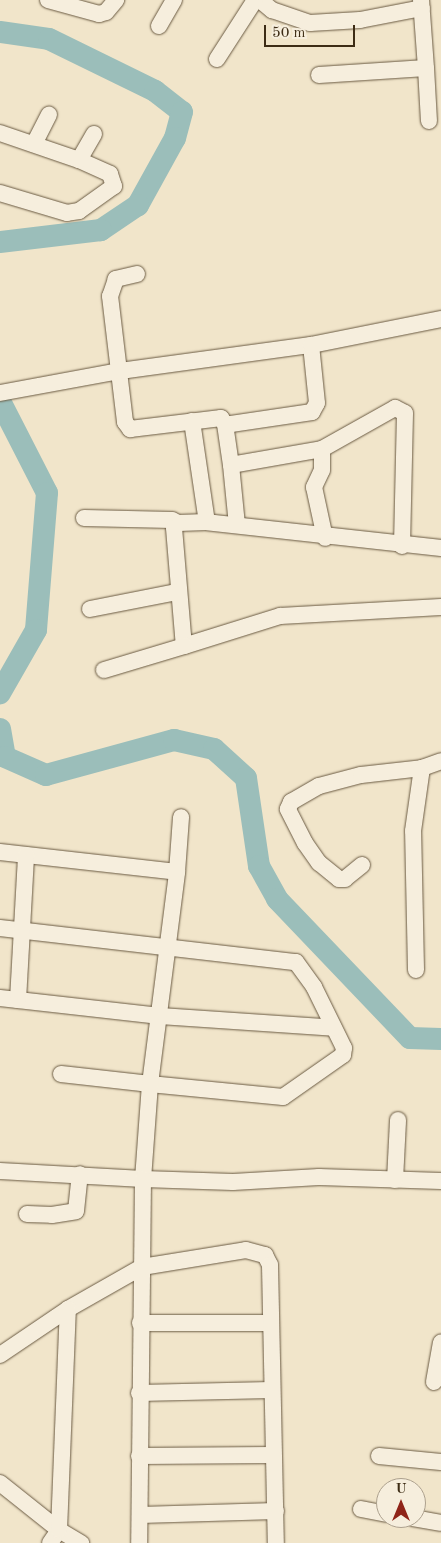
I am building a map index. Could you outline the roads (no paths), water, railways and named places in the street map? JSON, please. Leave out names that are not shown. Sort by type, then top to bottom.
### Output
[{"type":"street","points":[[48,0],[99,14],[106,12],[116,0]]},
{"type":"street","points":[[159,26],[174,0]]},
{"type":"street","points":[[217,59],[256,0]]},
{"type":"street","points":[[260,0],[272,10],[310,23],[360,20],[422,4],[429,121]]},
{"type":"street","points":[[319,75],[426,68]]},
{"type":"street","points":[[34,144],[48,115]]},
{"type":"street","points":[[0,133],[79,160],[110,174],[114,186],[79,211],[53,211],[0,193]]},
{"type":"street","points":[[79,160],[94,134]]},
{"type":"street","points":[[137,274],[116,279],[111,290],[125,422],[130,429],[221,418],[225,424],[237,525]]},
{"type":"street","points":[[0,393],[120,371],[310,345],[441,319]]},
{"type":"street","points":[[225,424],[312,412],[317,403],[310,345]]},
{"type":"street","points":[[231,466],[322,448],[395,408],[405,413],[402,546]]},
{"type":"street","points":[[192,422],[207,522]]},
{"type":"street","points":[[322,448],[322,470],[314,487],[326,538]]},
{"type":"street","points":[[84,518],[172,520],[178,523],[207,522],[326,538],[441,548]]},
{"type":"street","points":[[178,523],[174,528],[177,592],[184,646]]},
{"type":"street","points":[[90,609],[177,592]]},
{"type":"street","points":[[104,670],[280,616],[441,606]]},
{"type":"street","points":[[362,865],[345,879],[339,879],[319,863],[305,843],[288,809],[290,802],[319,786],[361,775],[422,768],[441,762]]},
{"type":"street","points":[[416,970],[413,831],[422,768]]},
{"type":"street","points":[[139,1543],[139,1393],[143,1179],[150,1084],[177,872],[181,817]]},
{"type":"street","points":[[0,852],[177,872]]},
{"type":"street","points":[[18,1000],[20,930],[26,855]]},
{"type":"street","points":[[0,928],[168,945],[296,962],[314,987],[344,1048],[343,1055],[283,1097],[61,1074]]},
{"type":"street","points":[[0,998],[160,1016],[334,1028]]},
{"type":"street","points":[[395,1180],[398,1120]]},
{"type":"street","points":[[0,1171],[233,1182],[319,1177],[441,1181]]},
{"type":"street","points":[[27,1214],[52,1215],[76,1211],[80,1174]]},
{"type":"street","points":[[0,1355],[68,1309],[142,1267],[246,1250],[265,1255],[270,1265],[270,1390],[276,1543]]},
{"type":"street","points":[[54,1537],[68,1309]]},
{"type":"street","points":[[140,1323],[270,1323]]},
{"type":"street","points":[[434,1382],[441,1343]]},
{"type":"street","points":[[139,1393],[270,1390]]},
{"type":"street","points":[[139,1456],[272,1455]]},
{"type":"street","points":[[379,1456],[441,1462]]},
{"type":"street","points":[[0,1483],[54,1537],[81,1543]]},
{"type":"street","points":[[361,1510],[376,1512]]},
{"type":"street","points":[[140,1515],[276,1512]]},
{"type":"street","points":[[426,1520],[441,1523]]},
{"type":"waterway","points":[[0,32],[49,39],[155,91],[182,112],[175,138],[138,205],[101,230],[0,242]]},
{"type":"waterway","points":[[0,401],[47,493],[36,630],[0,693]]},
{"type":"waterway","points":[[0,729],[5,757],[46,775],[174,740],[214,749],[246,778],[259,866],[277,899],[410,1038],[441,1039]]}]
